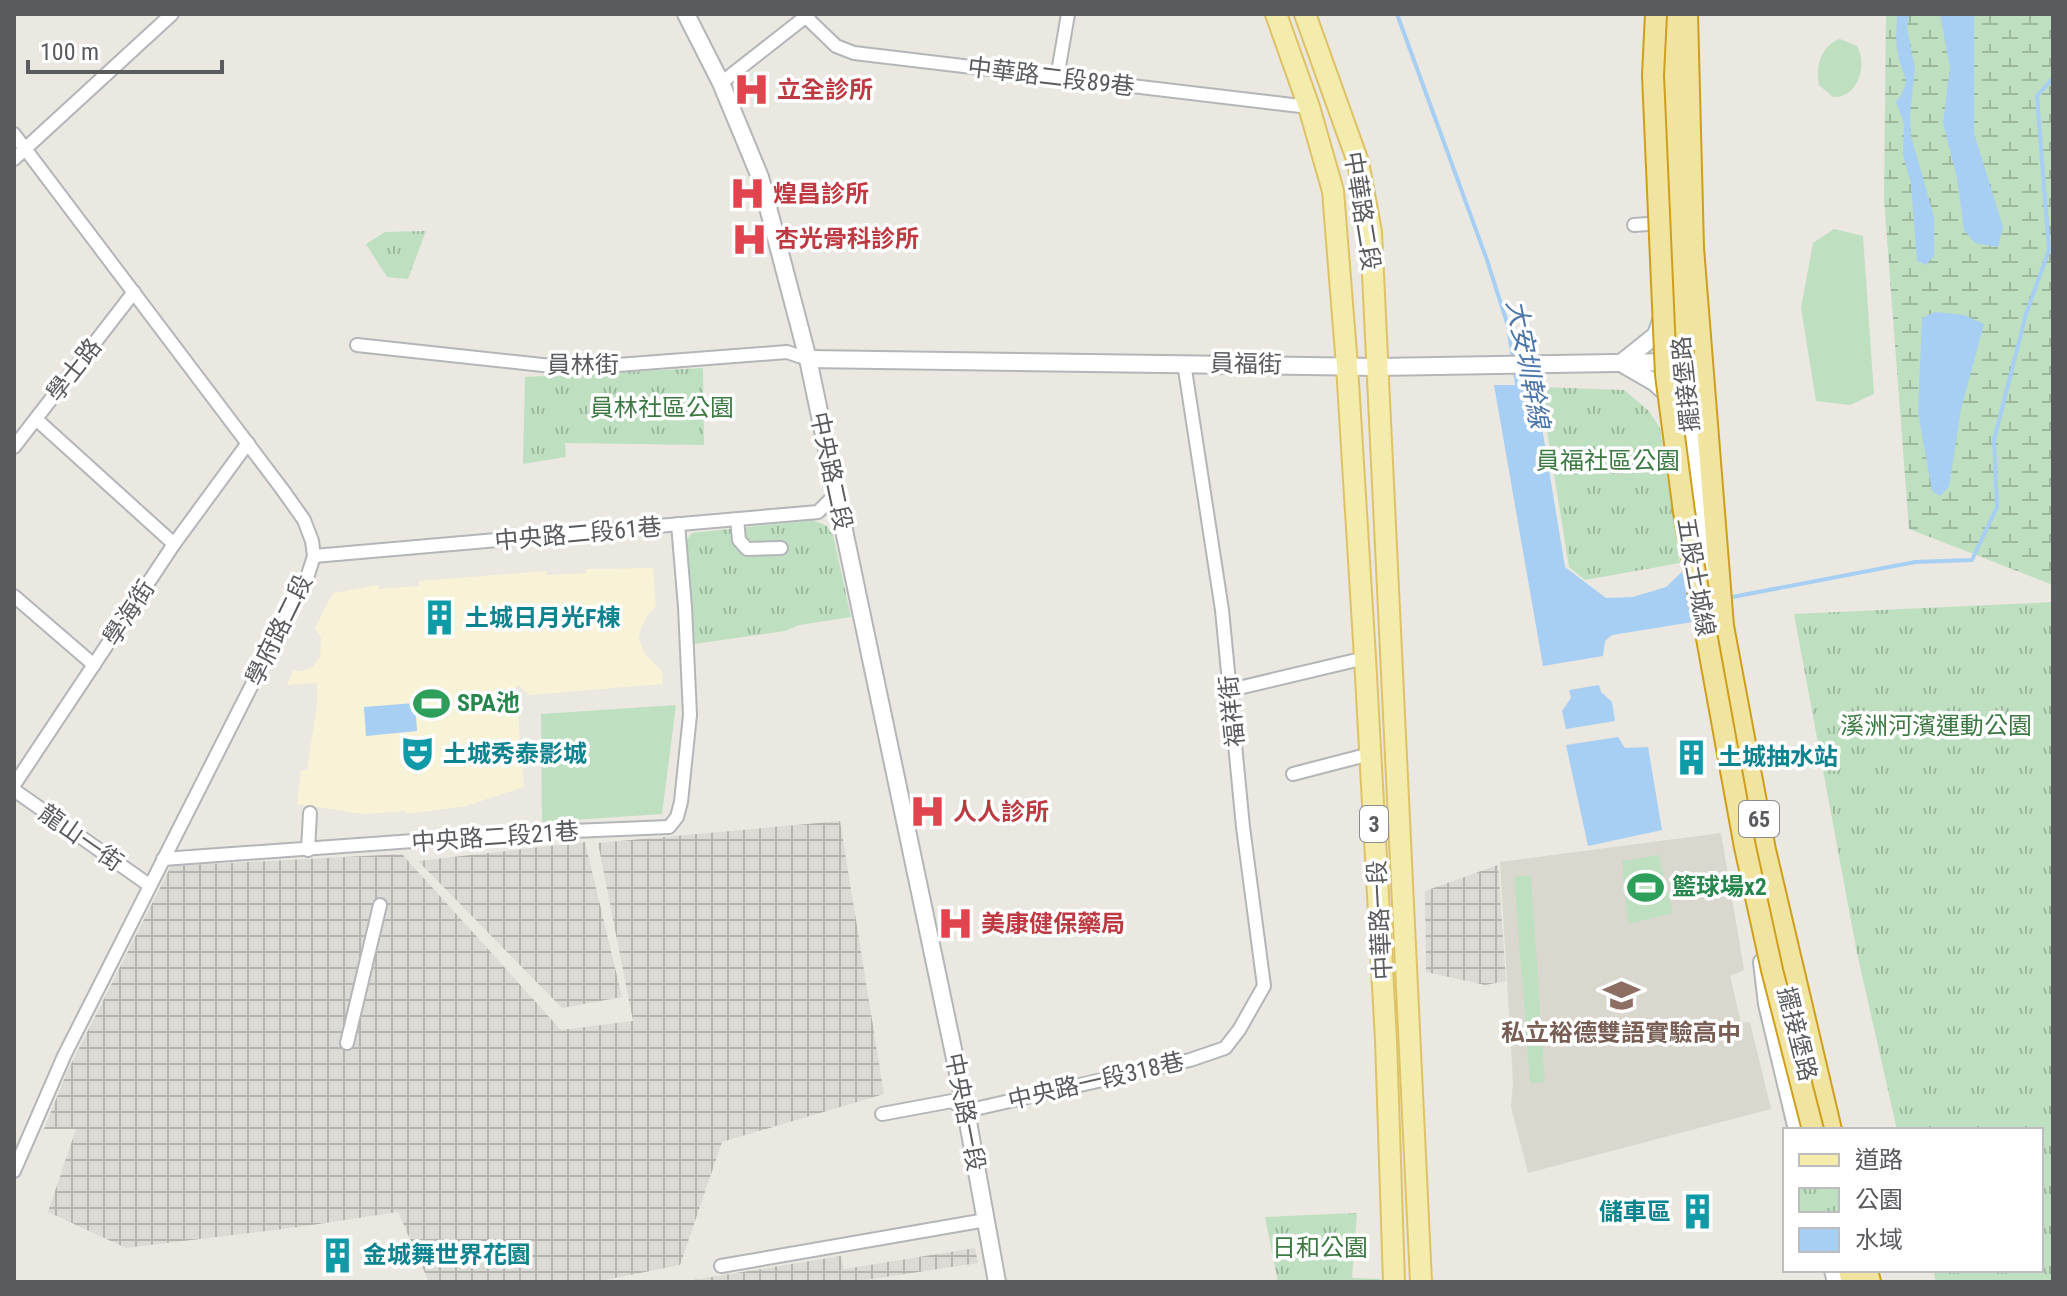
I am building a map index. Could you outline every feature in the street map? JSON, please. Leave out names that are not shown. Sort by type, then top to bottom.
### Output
[{"type":"highway","name":"五股土城線","points":[[1656,14],[1653,75],[1666,375],[1684,512],[1745,847],[1772,970],[1812,1128]]},
{"type":"highway","points":[[1670,14],[1684,355],[1697,451],[1711,503]]},
{"type":"highway","name":"五股土城線","points":[[1687,14],[1693,248],[1723,626],[1765,850],[1831,1128]]},
{"type":"highway","points":[[1684,355],[1681,399],[1686,449],[1684,512]]},
{"type":"main road","name":"中華路二段","points":[[1276,14],[1309,107],[1333,191],[1347,366]]},
{"type":"main road","name":"中華路二段","points":[[1305,14],[1358,162],[1371,232],[1378,367]]},
{"type":"main road","name":"中華路一段","points":[[1347,366],[1386,1040],[1394,1282]]},
{"type":"main road","name":"中華路一段","points":[[1378,367],[1421,1282]]},
{"type":"street","points":[[14,159],[172,14]]},
{"type":"street","name":"中央路二段","points":[[686,14],[721,83],[765,191],[808,359],[930,943]]},
{"type":"street","points":[[1057,78],[1068,14]]},
{"type":"street","name":"擺接堡路","points":[[1670,14],[1676,288],[1711,613],[1753,845],[1787,998],[1820,1128]]},
{"type":"street","points":[[721,83],[807,16]]},
{"type":"street","name":"中華路二段89巷","points":[[807,16],[836,46],[854,53],[1309,107]]},
{"type":"street","name":"學府路二段","points":[[14,134],[304,520],[314,556],[306,581],[58,1067],[14,1171]]},
{"type":"street","points":[[1634,225],[1674,223]]},
{"type":"street","points":[[1676,288],[1656,335],[1621,363],[1654,382],[1689,417]]},
{"type":"street","name":"學士路","points":[[14,447],[134,292]]},
{"type":"street","name":"員林街","points":[[357,345],[561,367],[692,361],[787,352],[808,359]]},
{"type":"street","name":"員福街","points":[[808,359],[1378,367],[1621,363],[1684,355]]},
{"type":"street","name":"福祥街","points":[[1184,363],[1222,610],[1243,827],[1264,986],[1225,1048]]},
{"type":"street","points":[[36,419],[174,544]]},
{"type":"street","name":"學海街","points":[[14,788],[174,544],[248,443]]},
{"type":"street","name":"中央路二段61巷","points":[[314,556],[818,512],[835,495]]},
{"type":"street","points":[[737,519],[739,540],[747,549],[781,548]]},
{"type":"street","name":"中央路二段21巷","points":[[163,859],[524,833],[669,827],[677,817],[690,715],[678,524]]},
{"type":"street","points":[[14,596],[94,665]]},
{"type":"street","points":[[1230,690],[1365,658]]},
{"type":"street","points":[[1293,774],[1370,754]]},
{"type":"street","name":"龍山一街","points":[[14,788],[149,885]]},
{"type":"street","points":[[308,850],[310,813]]},
{"type":"street","name":"擺接堡路","points":[[1753,845],[1767,1004],[1797,1128]]},
{"type":"street","points":[[347,1043],[380,905]]},
{"type":"street","name":"中央路一段","points":[[930,943],[966,1111],[997,1282]]},
{"type":"street","name":"中央路一段318巷","points":[[966,1111],[1190,1060],[1225,1048]]},
{"type":"street","points":[[882,1114],[952,1101],[966,1111]]},
{"type":"street","points":[[721,1266],[986,1220]]},
{"type":"shaded area","points":[[653,568],[656,607],[648,614],[639,639],[645,654],[662,671],[663,684],[529,695],[518,685],[505,699],[518,713],[524,787],[466,806],[407,814],[406,811],[363,814],[297,804],[301,770],[307,770],[317,705],[317,683],[287,685],[293,671],[312,667],[320,657],[321,637],[315,628],[333,593],[378,585],[379,589],[419,586],[419,581],[546,571],[547,575],[586,573],[586,569]]},
{"type":"shaded area","points":[[840,821],[884,1094],[722,1142],[680,1265],[595,1282],[429,1282],[398,1212],[126,1248],[48,1212],[76,1129],[44,1129],[67,1072],[171,866],[402,854],[561,1030],[633,1021],[598,843]]},
{"type":"shaded area","name":"私立裕德雙語實驗高中","points":[[1721,833],[1744,970],[1730,976],[1741,1023],[1750,1022],[1771,1109],[1528,1173],[1511,1107],[1513,1082],[1500,862]]},
{"type":"shaded area","points":[[585,842],[622,997],[562,1008],[418,861]]},
{"type":"shaded area","points":[[1498,865],[1506,981],[1485,985],[1426,972],[1425,891]]},
{"type":"shaded area","points":[[975,1248],[978,1263],[852,1282],[693,1280],[841,1256],[844,1269]]},
{"type":"green space","points":[[1886,14],[2053,14],[2053,585],[1909,529],[1884,199]]},
{"type":"green space","points":[[1840,39],[1857,46],[1861,71],[1849,92],[1833,97],[1819,85],[1818,71],[1824,51]]},
{"type":"green space","points":[[1834,229],[1863,236],[1874,394],[1850,405],[1816,401],[1801,308],[1813,243]]},
{"type":"green space","points":[[426,231],[408,279],[387,277],[366,244],[385,232]]},
{"type":"green space","name":"員林社區公園","points":[[703,368],[704,445],[565,443],[566,457],[523,464],[525,377]]},
{"type":"green space","name":"員福社區公園","points":[[1540,387],[1624,390],[1649,411],[1660,428],[1680,563],[1585,580],[1569,567]]},
{"type":"green space","points":[[813,520],[827,526],[833,535],[851,617],[799,625],[785,631],[694,644],[684,543],[692,533]]},
{"type":"green space","name":"溪洲河濱運動公園","points":[[2053,602],[2053,1282],[1936,1282],[1934,1272],[2043,1272],[2043,1128],[1897,1128],[1857,953],[1794,614]]},
{"type":"green space","points":[[676,705],[662,814],[542,822],[541,714]]},
{"type":"green space","name":"籃球場x2","points":[[1659,855],[1673,913],[1628,924],[1622,861]]},
{"type":"green space","points":[[1531,875],[1545,1082],[1530,1083],[1514,877]]},
{"type":"green space","name":"日和公園","points":[[1357,1213],[1352,1278],[1380,1279],[1380,1282],[1278,1282],[1265,1217]]},
{"type":"water","points":[[1897,14],[1909,14],[1907,28],[1915,69],[1911,136],[1934,217],[1934,256],[1926,265],[1917,261],[1911,184],[1903,154],[1904,123],[1896,102],[1906,83],[1897,49]]},
{"type":"water","points":[[1940,14],[1974,14],[1974,133],[2003,227],[1998,247],[1975,243],[1964,230],[1957,178],[1943,123],[1950,68]]},
{"type":"water","points":[[1935,312],[1964,315],[1984,324],[1961,409],[1949,487],[1940,496],[1932,491],[1918,412],[1922,318]]},
{"type":"water","points":[[1494,385],[1535,385],[1565,567],[1606,598],[1633,597],[1666,587],[1683,571],[1693,622],[1612,635],[1605,641],[1603,656],[1543,666]]},
{"type":"water","points":[[1599,685],[1601,692],[1612,702],[1615,721],[1566,729],[1562,711],[1571,698],[1569,690]]},
{"type":"water","points":[[415,703],[417,731],[366,736],[364,707]]},
{"type":"water","points":[[1618,737],[1625,748],[1648,747],[1662,830],[1588,846],[1566,745]]},
{"type":"waterway","name":"大安圳幹線","points":[[1397,14],[1487,260],[1508,326],[1513,359]]},
{"type":"waterway","points":[[1727,598],[1915,562],[1972,560],[1997,507],[1994,440],[2026,314],[2049,250],[2037,96],[2053,78]]},
{"type":"waterway","name":"大安圳幹線","points":[[1514,367],[1518,390]]},
{"type":"place","name":"立全診所","points":[[751,90]]},
{"type":"place","name":"煌昌診所","points":[[747,194]]},
{"type":"place","name":"杏光骨科診所","points":[[749,239]]},
{"type":"place","name":"土城日月光F棟","points":[[439,618]]},
{"type":"place","name":"SPA池","points":[[431,703]]},
{"type":"place","name":"土城秀泰影城","points":[[417,754]]},
{"type":"place","name":"土城抽水站","points":[[1692,757]]},
{"type":"place","name":"人人診所","points":[[927,812]]},
{"type":"place","name":"籃球場x2","points":[[1646,887]]},
{"type":"place","name":"美康健保藥局","points":[[955,924]]},
{"type":"place","name":"私立裕德雙語實驗高中","points":[[1621,996]]},
{"type":"place","name":"儲車區","points":[[1697,1212]]},
{"type":"place","name":"金城舞世界花園","points":[[337,1255]]}]
